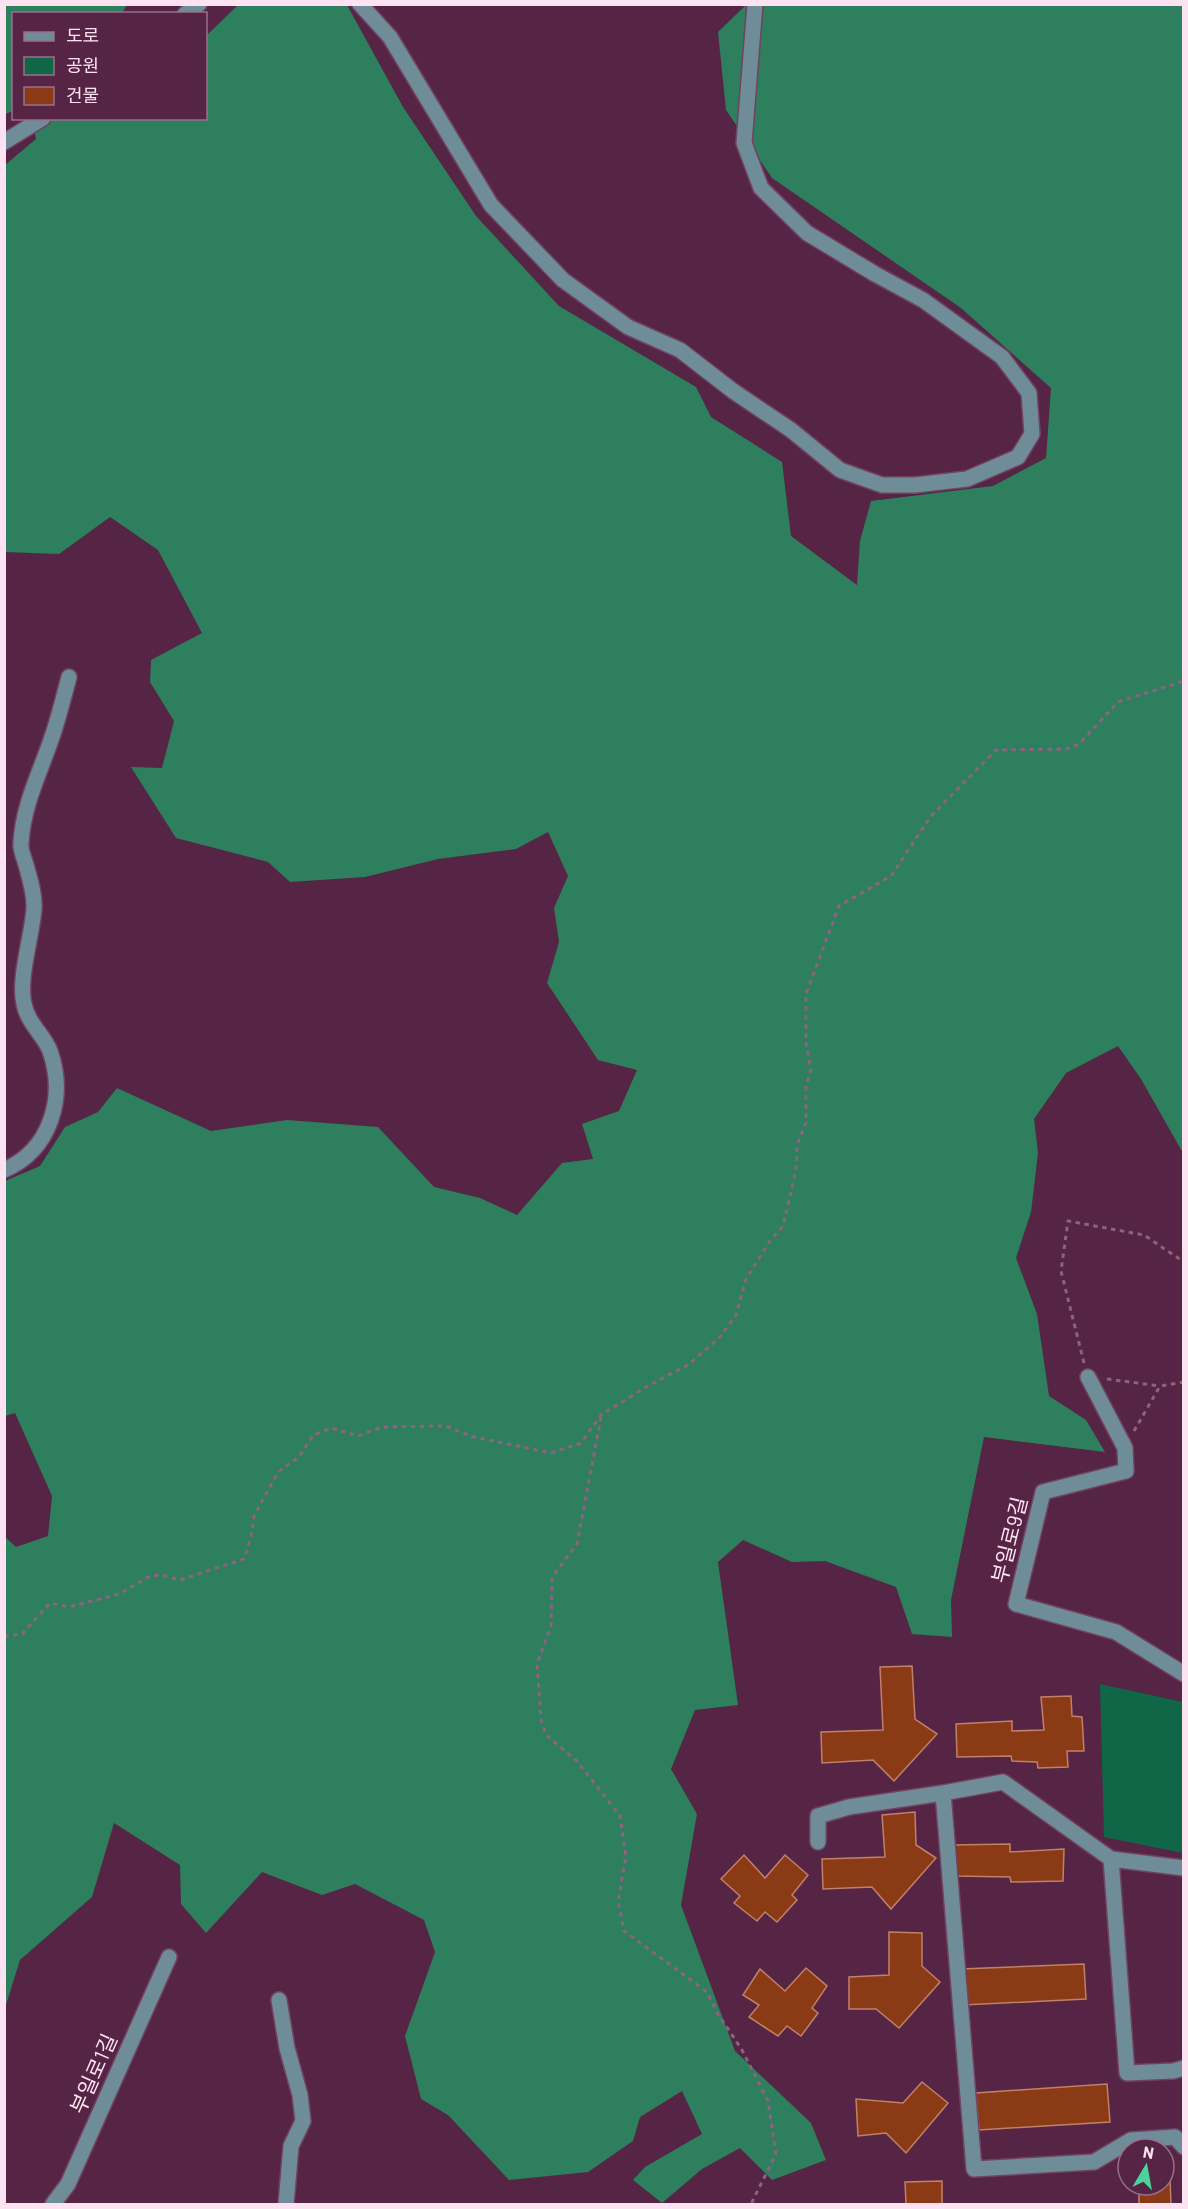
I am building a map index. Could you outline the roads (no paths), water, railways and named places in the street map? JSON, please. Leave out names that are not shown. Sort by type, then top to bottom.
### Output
[{"type":"street","points":[[360,4],[390,37],[490,205],[563,280],[628,327],[680,350],[733,392],[791,430],[840,470],[882,485],[915,485],[967,479],[1018,457],[1032,434],[1029,393],[1002,357],[923,300],[807,233],[761,188],[744,143],[755,4]]},
{"type":"street","points":[[4,142],[40,120]]},
{"type":"street","points":[[4,1170],[14,1166],[30,1154],[45,1136],[52,1120],[56,1099],[55,1072],[49,1049],[32,1025],[23,1002],[25,966],[34,907],[32,887],[20,847],[25,811],[53,735],[69,677]]},
{"type":"street","name":"부일로9길","points":[[1088,1377],[1125,1448],[1126,1471],[1043,1491],[1016,1604],[1116,1632],[1184,1674]]},
{"type":"street","points":[[818,1842],[818,1816],[849,1807],[1002,1782],[1111,1859],[1184,1868]]},
{"type":"street","points":[[943,1793],[974,2169],[1094,2162],[1131,2140],[1175,2137],[1184,2146]]},
{"type":"street","points":[[1111,1859],[1126,2073],[1173,2071],[1184,2068]]},
{"type":"street","name":"부일로1길","points":[[53,2205],[69,2184],[169,1957]]},
{"type":"street","points":[[279,2000],[287,2048],[300,2095],[303,2121],[291,2146],[286,2205]]}]
